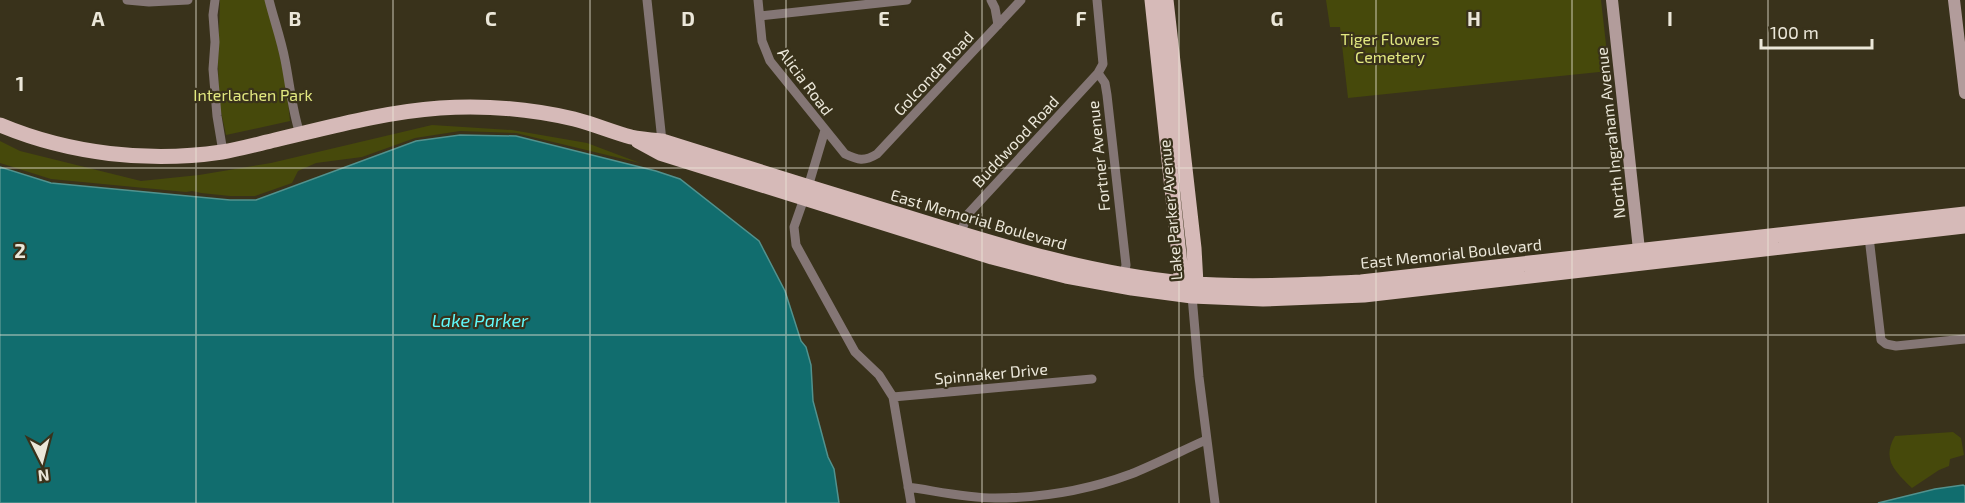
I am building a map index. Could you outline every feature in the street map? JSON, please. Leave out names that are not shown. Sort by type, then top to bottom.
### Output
[{"type":"main road","name":"Lake Parker Avenue","points":[[1152,0],[1190,287]]},
{"type":"main road","name":"Lake Parker Avenue","points":[[1166,0],[1194,248],[1190,287]]},
{"type":"main road","name":"East Memorial Boulevard","points":[[0,125],[56,144],[102,152],[152,156],[223,152],[416,109],[472,106],[555,115],[635,139],[662,141],[992,257],[1041,271],[1102,284],[1190,287],[1294,298],[1364,295],[1426,288],[1840,228],[1965,213]]},
{"type":"main road","name":"East Memorial Boulevard","points":[[635,139],[660,153],[1041,257],[1190,287],[1342,283],[1455,271],[1796,246],[1965,226]]},
{"type":"main road","points":[[1796,246],[1828,237],[1838,232],[1840,228]]},
{"type":"main road","points":[[1194,248],[1204,270],[1215,279],[1230,285]]},
{"type":"main road","points":[[1426,288],[1449,278],[1455,271]]},
{"type":"street","points":[[127,0],[149,2],[188,0]]},
{"type":"street","points":[[215,0],[213,69],[223,152]]},
{"type":"street","points":[[269,0],[278,30],[292,108],[300,134]]},
{"type":"street","points":[[647,0],[662,141]]},
{"type":"street","name":"Alicia Road","points":[[758,0],[762,41],[770,61],[844,154],[861,160]]},
{"type":"street","points":[[760,16],[907,0]]},
{"type":"street","points":[[991,0],[998,25]]},
{"type":"street","name":"Golconda Road","points":[[861,160],[878,154],[1022,0]]},
{"type":"street","name":"Fortner Avenue","points":[[1097,0],[1103,64],[1098,73],[1105,83],[1107,95],[1126,265],[1124,275]]},
{"type":"street","name":"North Ingraham Avenue","points":[[1612,0],[1640,257]]},
{"type":"street","points":[[1954,0],[1961,22],[1965,93]]},
{"type":"street","name":"Buddwood Road","points":[[960,234],[968,214],[1098,73]]},
{"type":"street","points":[[825,130],[794,227],[796,245],[855,352],[879,375],[893,397],[910,503]]},
{"type":"street","points":[[1869,237],[1879,335],[1884,343],[1896,346],[1965,339]]},
{"type":"street","points":[[1190,287],[1215,503]]},
{"type":"street","name":"Spinnaker Drive","points":[[893,397],[1092,379]]},
{"type":"street","points":[[908,487],[972,497],[995,498],[1077,490],[1131,474],[1206,440]]},
{"type":"green space","name":"Interlachen Park","points":[[220,0],[267,0],[286,84],[290,121],[226,135],[219,102]]},
{"type":"green space","name":"Tiger Flowers Cemetery","points":[[1326,0],[1601,0],[1609,71],[1348,98],[1340,27],[1330,27]]},
{"type":"green space","points":[[432,125],[512,130],[587,143],[640,163],[516,133],[460,131],[415,138],[362,157],[316,163],[298,171],[292,183],[255,196],[230,196],[51,179],[0,163],[0,141],[20,151],[141,181],[199,175],[271,163]]},
{"type":"green space","points":[[1953,432],[1961,438],[1964,455],[1950,459],[1949,466],[1912,488],[1896,471],[1890,459],[1889,452],[1895,436]]},
{"type":"water","name":"Lake Parker","points":[[460,135],[516,136],[680,179],[759,241],[785,291],[801,341],[806,347],[811,365],[813,401],[828,457],[834,469],[839,503],[0,503],[0,167],[51,183],[230,200],[256,200],[416,141]]},
{"type":"water","points":[[1965,486],[1965,503],[1878,503],[1935,489]]}]
